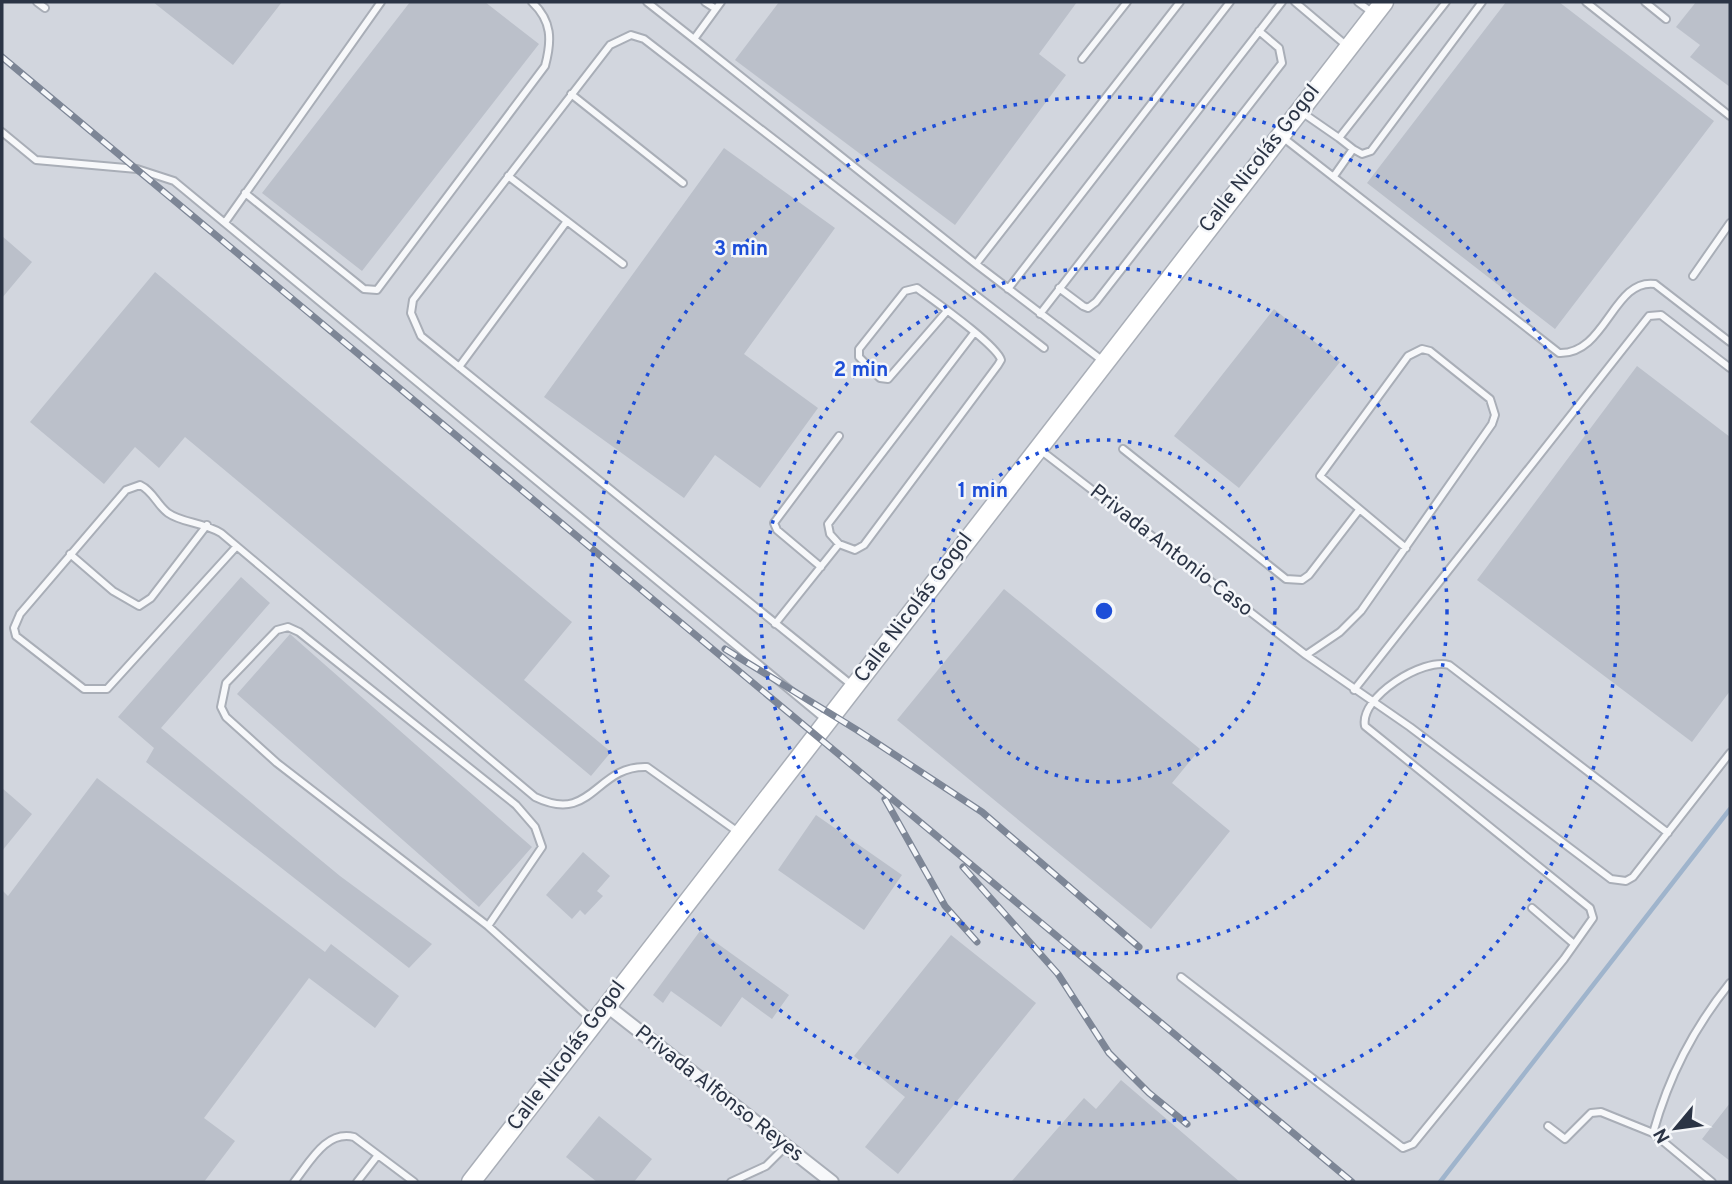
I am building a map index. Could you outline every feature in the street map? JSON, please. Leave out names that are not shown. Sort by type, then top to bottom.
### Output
[{"type":"street","name":"Calle Nicolás Gogol","points":[[471,1182],[854,688],[1103,361],[1379,8]]},
{"type":"street","name":"Privada Alfonso Reyes","points":[[606,1005],[832,1182]]},
{"type":"lane","points":[[37,2],[45,8]]},
{"type":"lane","points":[[226,221],[381,2]]},
{"type":"lane","points":[[246,193],[364,289],[377,290],[545,66],[551,35],[549,24],[532,2]]},
{"type":"lane","points":[[647,2],[976,264],[1103,361]]},
{"type":"lane","points":[[705,2],[716,9]]},
{"type":"lane","points":[[694,39],[721,2]]},
{"type":"lane","points":[[1082,59],[1127,2]]},
{"type":"lane","points":[[976,264],[1180,2]]},
{"type":"lane","points":[[1008,289],[1230,2]]},
{"type":"lane","points":[[1040,314],[1282,2]]},
{"type":"lane","points":[[1296,2],[1348,46]]},
{"type":"lane","points":[[1358,2],[1379,8]]},
{"type":"lane","points":[[1339,138],[1446,2]]},
{"type":"lane","points":[[1299,110],[1353,149],[1362,154],[1371,151],[1482,2]]},
{"type":"lane","points":[[1586,2],[1730,116]]},
{"type":"lane","points":[[1645,2],[1666,19]]},
{"type":"lane","points":[[1059,288],[1088,308],[1097,302],[1282,63],[1282,53],[1259,31]]},
{"type":"lane","points":[[854,688],[421,336],[411,313],[413,299],[610,45],[631,35],[643,39],[1044,348]]},
{"type":"lane","points":[[571,94],[683,183]]},
{"type":"lane","points":[[2,132],[36,160],[137,169],[174,181],[226,221],[828,721]]},
{"type":"lane","points":[[1279,135],[1559,353],[1570,353],[1588,343],[1633,288],[1647,283],[1655,284],[1730,342]]},
{"type":"lane","points":[[1334,176],[1353,149]]},
{"type":"lane","points":[[508,176],[623,264]]},
{"type":"lane","points":[[459,367],[567,221]]},
{"type":"lane","points":[[1693,276],[1730,223]]},
{"type":"lane","points":[[947,311],[888,379],[880,378],[859,357],[859,349],[909,288],[917,288],[947,311],[974,332],[999,354],[998,365],[864,545],[855,550],[839,544],[830,534],[828,524],[974,332]]},
{"type":"lane","points":[[1354,690],[1649,316],[1661,315],[1730,368]]},
{"type":"lane","points":[[1306,655],[1340,632],[1361,611],[1406,548],[1492,424],[1495,415],[1490,400],[1430,351],[1416,350],[1408,356],[1321,472],[1324,481],[1406,548]]},
{"type":"lane","points":[[821,567],[776,530],[774,523],[839,436]]},
{"type":"lane","name":"Privada Antonio Caso","points":[[1037,448],[1306,655],[1410,727],[1611,879],[1626,881],[1633,877],[1730,753]]},
{"type":"lane","points":[[1123,449],[1286,579],[1295,581],[1309,575],[1359,510]]},
{"type":"lane","points":[[236,547],[107,689],[84,689],[16,636],[14,628],[20,614],[126,489],[135,485],[149,490],[166,512],[207,525],[236,547],[535,797],[549,804],[574,805],[621,771],[647,767],[740,833]]},
{"type":"lane","points":[[70,554],[113,591],[139,606],[151,598],[207,525]]},
{"type":"lane","points":[[775,624],[839,544]]},
{"type":"lane","points":[[488,926],[542,847],[535,827],[516,805],[299,632],[288,627],[277,630],[226,682],[221,707],[226,717],[277,763],[488,926],[593,1022]]},
{"type":"lane","points":[[1181,977],[1403,1148],[1412,1144],[1593,918],[1590,908],[1370,732],[1363,718],[1370,701],[1410,674],[1436,663],[1449,665],[1668,833]]},
{"type":"lane","points":[[1532,908],[1574,944]]},
{"type":"lane","points":[[1653,1133],[1673,1072],[1689,1040],[1730,983]]},
{"type":"lane","points":[[1548,1126],[1565,1139],[1591,1113],[1601,1112],[1653,1133],[1712,1182]]},
{"type":"lane","points":[[295,1182],[337,1135],[354,1137],[414,1182]]},
{"type":"lane","points":[[731,1182],[766,1166],[786,1146]]},
{"type":"lane","points":[[357,1182],[378,1155]]},
{"type":"shaded area","points":[[2,2],[1730,2],[1730,1182],[2,1182]]},
{"type":"building","points":[[153,2],[282,2],[233,65]]},
{"type":"building","points":[[410,2],[485,2],[539,44],[362,271],[262,193]]},
{"type":"building","points":[[779,2],[1077,2],[1039,54],[1066,75],[955,225],[735,60]]},
{"type":"building","points":[[1506,2],[1559,2],[1714,121],[1555,329],[1367,183]]},
{"type":"building","points":[[1696,2],[1730,2],[1730,87],[1690,57],[1700,45],[1676,27]]},
{"type":"building","points":[[724,148],[835,228],[744,354],[818,408],[760,488],[715,455],[684,498],[544,397]]},
{"type":"building","points":[[2,236],[32,262],[2,298]]},
{"type":"building","points":[[155,272],[572,622],[524,680],[611,752],[591,776],[185,437],[159,468],[135,447],[104,484],[30,422]]},
{"type":"building","points":[[1274,309],[1340,362],[1239,488],[1174,436]]},
{"type":"building","points":[[1637,366],[1730,437],[1730,691],[1692,742],[1477,580]]},
{"type":"building","points":[[241,577],[270,603],[161,728],[340,876],[432,944],[409,968],[146,762],[154,748],[118,717]]},
{"type":"building","points":[[1004,589],[1200,749],[1172,783],[1230,831],[1151,929],[897,720]]},
{"type":"building","points":[[290,634],[532,847],[479,907],[237,694]]},
{"type":"building","points":[[97,778],[325,952],[331,944],[399,996],[375,1028],[309,978],[204,1118],[235,1141],[204,1182],[2,1182],[2,890],[8,896]]},
{"type":"building","points":[[2,788],[32,814],[2,851]]},
{"type":"building","points":[[816,815],[902,875],[864,930],[778,870]]},
{"type":"building","points":[[583,852],[610,876],[597,891],[603,896],[585,915],[580,910],[572,919],[546,895]]},
{"type":"building","points":[[700,931],[789,995],[772,1019],[742,997],[721,1027],[671,991],[663,1003],[653,995]]},
{"type":"building","points":[[951,935],[1036,1003],[898,1174],[865,1147],[905,1097],[854,1056]]},
{"type":"building","points":[[1121,1080],[1240,1182],[1011,1182],[1084,1098],[1096,1109]]},
{"type":"building","points":[[1730,1103],[1730,1161],[1702,1139]]},
{"type":"building","points":[[599,1116],[652,1159],[634,1182],[597,1182],[566,1157]]},
{"type":"waterway","points":[[1440,1182],[1730,809]]},
{"type":"railway","points":[[2,57],[1352,1182]]},
{"type":"railway","points":[[725,649],[857,730],[982,812],[1139,947]]},
{"type":"railway","points":[[885,799],[945,906],[977,942]]},
{"type":"railway","points":[[963,867],[1058,974],[1109,1053],[1149,1093],[1187,1124]]}]
